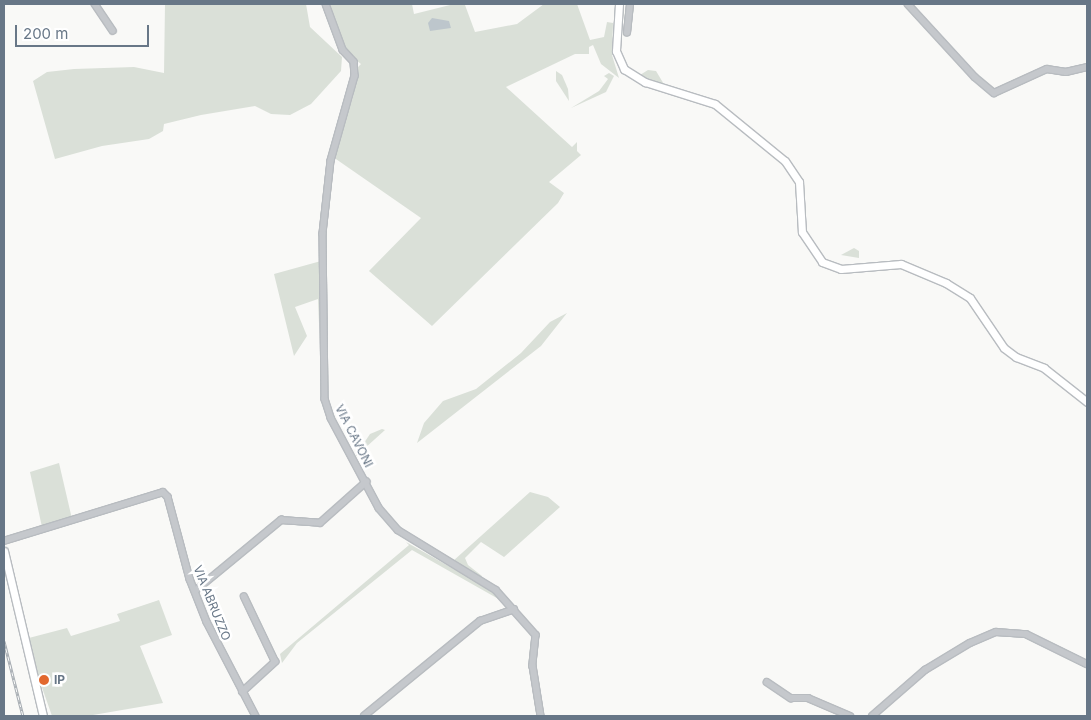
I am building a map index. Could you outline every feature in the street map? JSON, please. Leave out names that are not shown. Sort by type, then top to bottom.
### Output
[{"type":"main road","points":[[619,4],[616,51],[624,69],[645,82],[715,104],[785,160],[799,182],[802,232],[822,262],[841,269],[901,264],[946,283],[970,298],[1004,348],[1016,357],[1044,368],[1087,402]]},
{"type":"main road","points":[[4,550],[43,716]]},
{"type":"street","points":[[95,4],[114,31]]},
{"type":"street","name":"VIA CAVONI","points":[[326,4],[343,50],[354,62],[355,76],[352,96],[331,161],[324,226],[324,399],[331,418],[379,508],[398,530],[496,590],[536,635],[533,666],[540,716]]},
{"type":"street","points":[[627,33],[630,4]]},
{"type":"street","points":[[908,4],[975,77],[994,93],[1047,69],[1066,72],[1087,67]]},
{"type":"street","points":[[195,591],[281,520],[320,523],[366,482]]},
{"type":"street","name":"VIA ABRUZZO","points":[[4,541],[163,492],[168,497],[195,591],[242,692],[256,716]]},
{"type":"street","points":[[242,692],[276,662],[244,597]]},
{"type":"street","points":[[364,716],[480,621],[514,609]]},
{"type":"street","points":[[872,716],[924,670],[970,643],[996,632],[1026,634],[1087,664]]},
{"type":"street","points":[[767,682],[791,698],[808,698],[850,716]]},
{"type":"shaded area","points":[[165,4],[306,4],[310,27],[342,57],[341,71],[311,104],[290,115],[271,114],[255,106],[201,115],[164,124],[163,131],[149,139],[102,146],[55,159],[33,81],[47,72],[74,69],[134,67],[164,73]]},
{"type":"shaded area","points":[[330,4],[412,4],[414,14],[454,4],[465,5],[475,32],[517,24],[544,4],[577,4],[590,40],[604,37],[607,22],[613,23],[612,55],[619,78],[601,64],[593,45],[589,47],[589,54],[575,54],[506,87],[572,147],[577,142],[577,151],[581,155],[549,182],[564,193],[558,203],[432,326],[369,271],[421,218],[333,157],[353,97],[356,69],[361,64],[347,53]]},
{"type":"shaded area","points":[[432,18],[449,21],[451,28],[430,31],[428,23]]},
{"type":"shaded area","points":[[648,70],[656,71],[665,86],[644,79],[640,75]]},
{"type":"shaded area","points":[[556,71],[562,75],[568,89],[569,101],[556,81]]},
{"type":"shaded area","points":[[609,73],[614,76],[606,92],[571,108],[599,91],[608,79],[604,76]]},
{"type":"shaded area","points":[[854,248],[859,251],[859,258],[841,255]]},
{"type":"shaded area","points":[[321,261],[319,324],[318,299],[295,307],[307,336],[294,356],[274,274]]},
{"type":"shaded area","points":[[567,313],[541,346],[417,443],[424,423],[443,401],[476,389],[521,353],[550,322]]},
{"type":"shaded area","points":[[382,429],[385,430],[354,458],[370,434]]},
{"type":"shaded area","points":[[59,463],[72,519],[42,527],[30,472]]},
{"type":"shaded area","points":[[530,492],[548,497],[560,507],[504,557],[481,542],[465,558],[468,565],[482,576],[480,578],[453,561]]},
{"type":"shaded area","points":[[406,542],[491,590],[502,601],[412,550],[297,643],[282,663],[280,654],[409,545]]},
{"type":"shaded area","points":[[159,600],[172,635],[140,646],[163,703],[93,715],[52,716],[25,639],[67,628],[71,636],[120,621],[117,614]]},
{"type":"railway","points":[[4,641],[23,716]]},
{"type":"place","name":"IP","points":[[44,680]]}]
